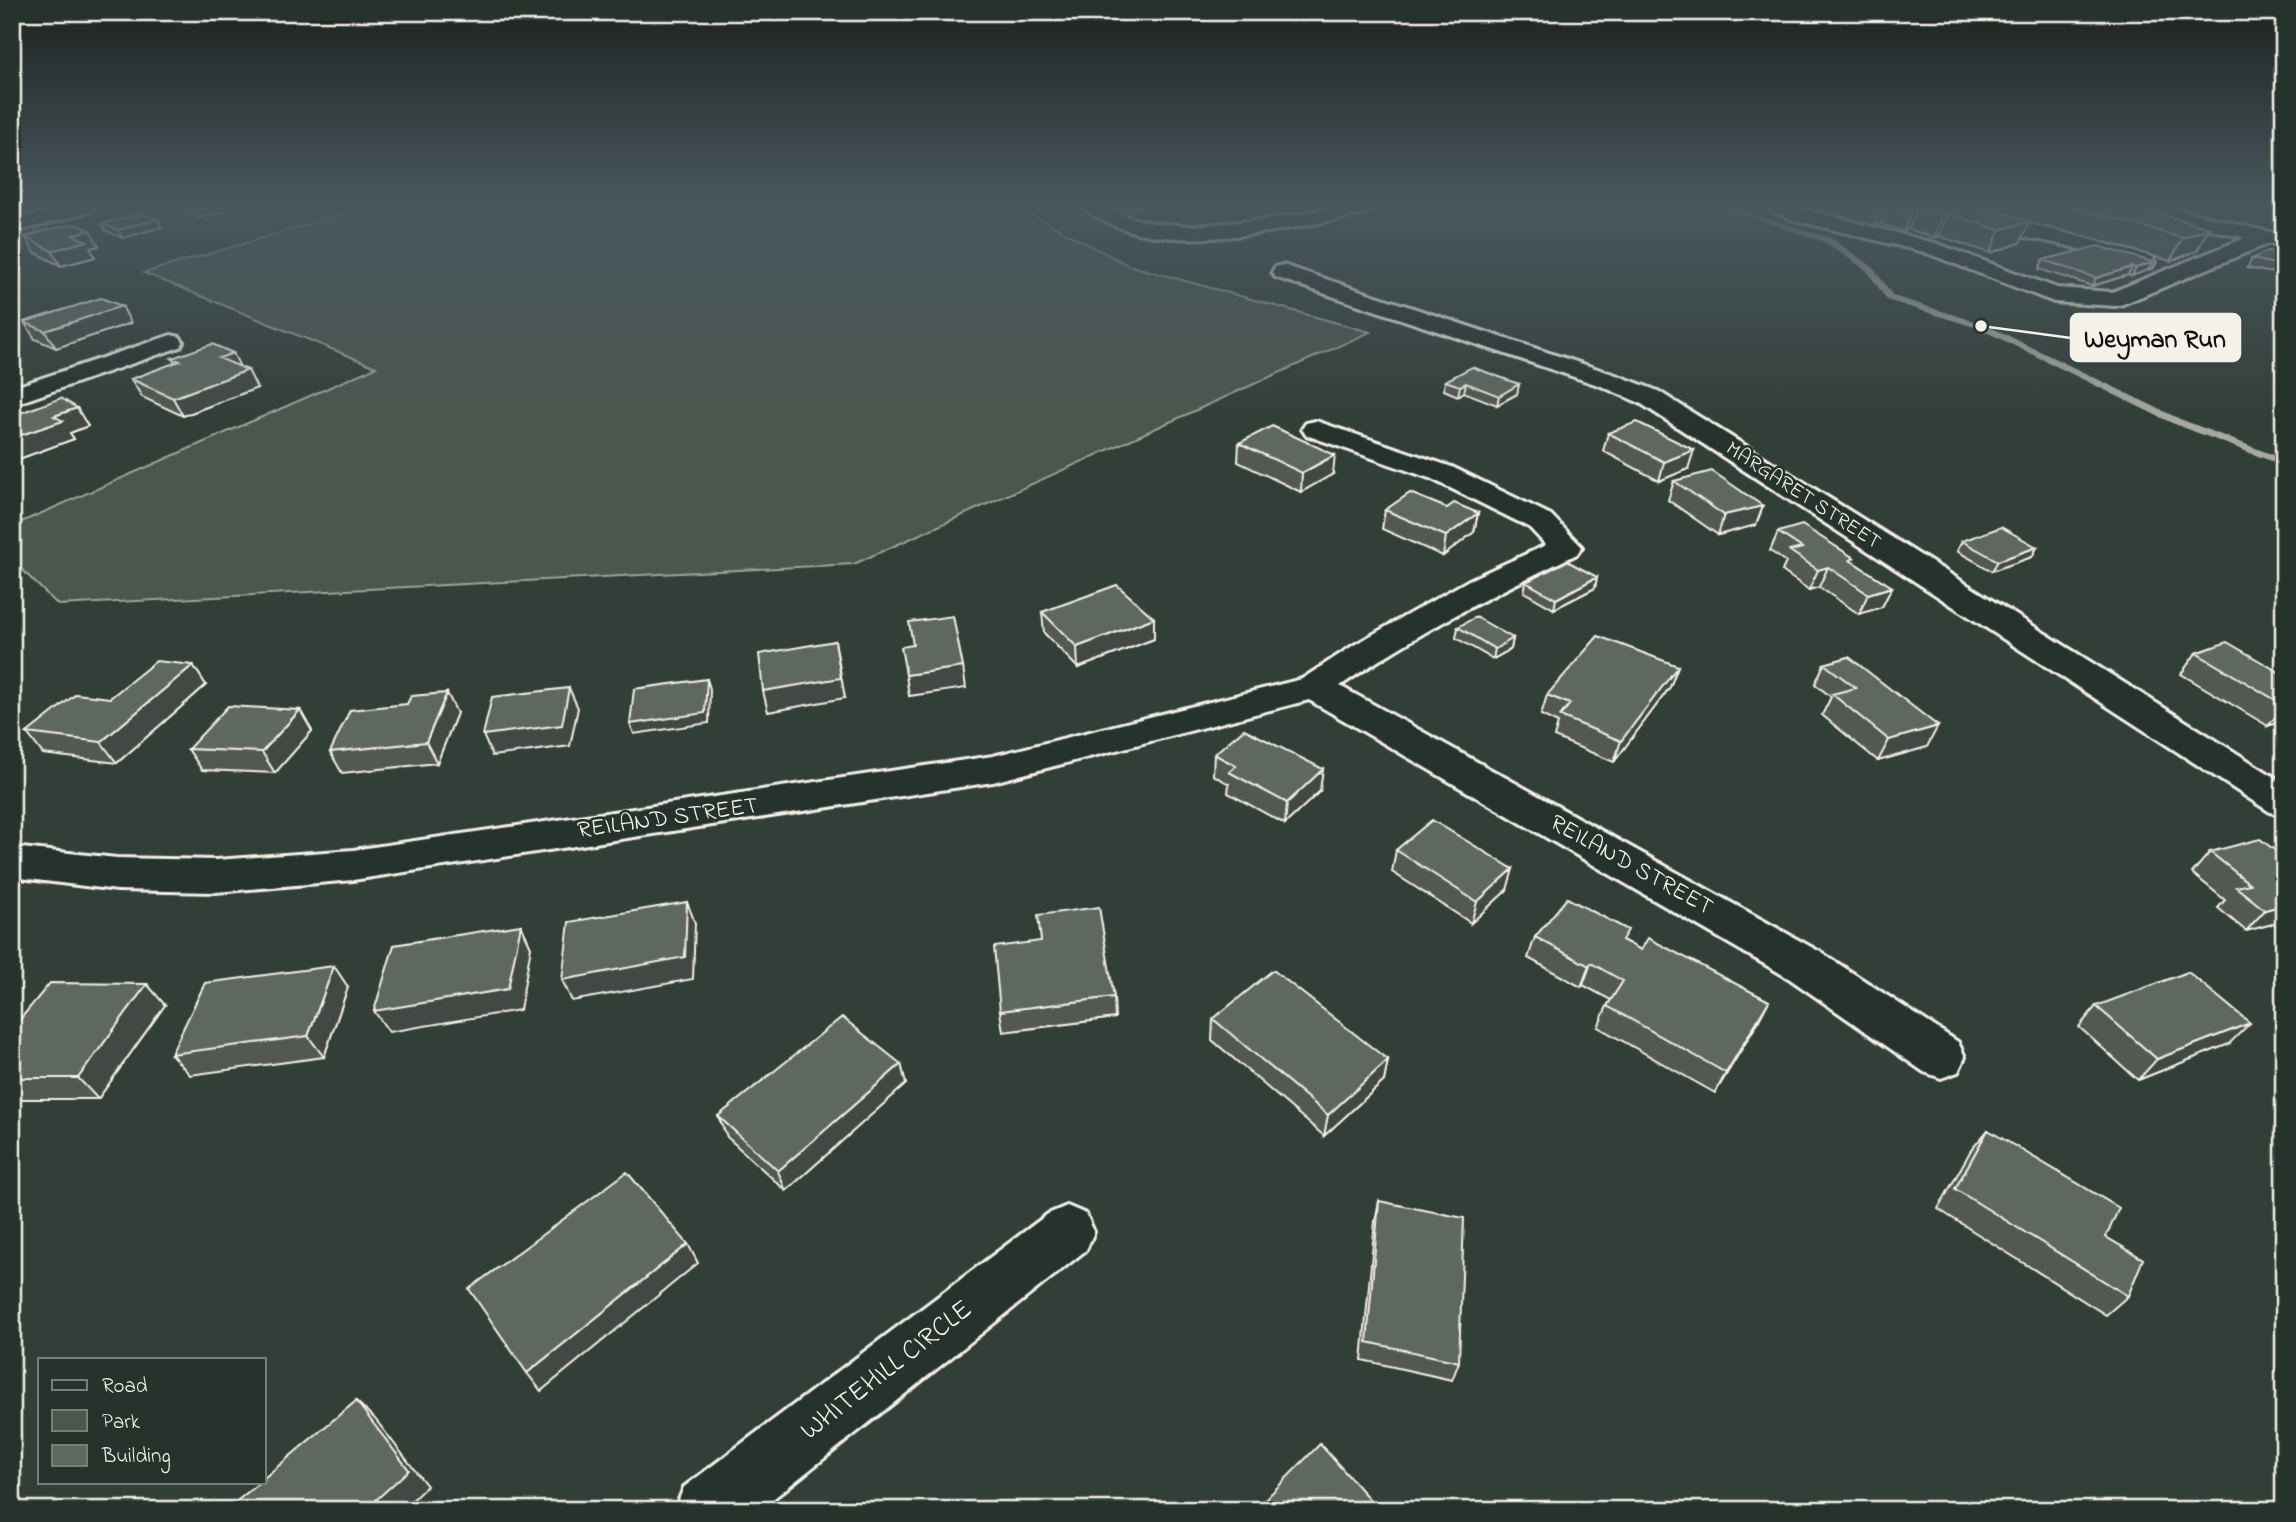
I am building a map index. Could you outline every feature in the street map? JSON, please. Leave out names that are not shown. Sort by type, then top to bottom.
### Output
[{"type":"street","name":"MARGARET STREET","points":[[1301,278],[1610,381],[1649,397],[2284,802]]},
{"type":"street","points":[[2010,278],[2054,295],[2115,299],[2165,278]]},
{"type":"street","points":[[12,397],[171,342]]},
{"type":"street","name":"REILAND STREET","points":[[12,862],[117,874],[216,876],[353,865],[993,769],[1314,687],[1366,652],[1481,587],[1566,547],[1540,521],[1442,473],[1316,429]]},
{"type":"street","name":"REILAND STREET","points":[[1314,687],[1807,966],[1941,1057]]},
{"type":"street","name":"WHITEHILL CIRCLE","points":[[707,1510],[1067,1232]]},
{"type":"green space","points":[[156,278],[1175,278],[1370,332],[854,564],[58,605],[12,560],[12,526],[376,367]]},
{"type":"building","points":[[101,298],[122,306],[45,331],[24,322]]},
{"type":"building","points":[[212,344],[233,353],[219,358],[248,370],[173,398],[131,379],[180,361],[172,358]]},
{"type":"building","points":[[1472,367],[1519,384],[1499,396],[1466,383],[1460,386],[1445,381]]},
{"type":"building","points":[[61,398],[77,408],[54,416],[63,421],[12,438],[12,416]]},
{"type":"building","points":[[1637,422],[1694,450],[1664,462],[1608,433]]},
{"type":"building","points":[[1272,426],[1335,455],[1302,473],[1239,443]]},
{"type":"building","points":[[1712,471],[1763,506],[1724,515],[1674,481]]},
{"type":"building","points":[[1410,493],[1447,508],[1454,503],[1478,513],[1446,536],[1385,510]]},
{"type":"building","points":[[1802,525],[1854,558],[1850,560],[1892,587],[1868,594],[1828,567],[1818,570],[1790,551],[1802,548],[1778,532]]},
{"type":"building","points":[[2001,527],[2037,547],[1998,561],[1962,541]]},
{"type":"building","points":[[1567,561],[1597,577],[1556,599],[1526,582]]},
{"type":"building","points":[[1117,585],[1154,618],[1077,647],[1042,612]]},
{"type":"building","points":[[953,616],[963,667],[906,675],[901,647],[913,645],[909,622]]},
{"type":"building","points":[[1476,617],[1513,638],[1495,649],[1458,627]]},
{"type":"building","points":[[1598,636],[1678,666],[1621,741],[1560,716],[1570,704],[1547,695]]},
{"type":"building","points":[[835,641],[841,678],[763,691],[759,654]]},
{"type":"building","points":[[2227,642],[2284,675],[2284,705],[2196,653]]},
{"type":"building","points":[[1849,657],[1938,726],[1889,740],[1832,694],[1856,688],[1824,664]]},
{"type":"building","points":[[156,661],[193,665],[101,742],[27,733],[76,694],[110,698]]},
{"type":"building","points":[[707,679],[705,713],[630,724],[634,689]]},
{"type":"building","points":[[569,688],[562,725],[483,735],[492,697]]},
{"type":"building","points":[[447,693],[426,742],[330,752],[350,710],[407,704],[411,696]]},
{"type":"building","points":[[228,706],[300,710],[262,752],[188,749]]},
{"type":"building","points":[[1244,729],[1323,769],[1287,803],[1229,772],[1236,766],[1214,754]]},
{"type":"building","points":[[1432,820],[1513,869],[1477,902],[1396,850]]},
{"type":"building","points":[[2260,839],[2284,857],[2284,905],[2265,910],[2236,887],[2250,884],[2210,852]]},
{"type":"building","points":[[1567,898],[1628,930],[1622,940],[1641,950],[1648,938],[1769,1001],[1726,1073],[1607,1006],[1623,981],[1535,937]]},
{"type":"building","points":[[687,902],[685,957],[562,980],[569,922]]},
{"type":"building","points":[[1099,907],[1114,997],[1000,1011],[994,947],[1041,941],[1038,915]]},
{"type":"building","points":[[521,925],[508,989],[374,1011],[394,945]]},
{"type":"building","points":[[334,966],[308,1036],[171,1054],[205,983]]},
{"type":"building","points":[[1273,970],[1388,1060],[1328,1115],[1213,1019]]},
{"type":"building","points":[[2188,972],[2250,1023],[2157,1059],[2096,1006]]},
{"type":"building","points":[[50,983],[147,984],[78,1078],[12,1078],[12,1029]]},
{"type":"building","points":[[842,1017],[901,1064],[778,1171],[718,1116]]},
{"type":"building","points":[[1988,1130],[2119,1208],[2106,1237],[2143,1259],[2128,1296],[1955,1189]]},
{"type":"building","points":[[627,1172],[688,1244],[527,1373],[469,1289]]},
{"type":"building","points":[[1379,1201],[1464,1218],[1459,1362],[1367,1342]]},
{"type":"building","points":[[356,1401],[409,1470],[365,1510],[226,1510],[258,1484],[266,1484],[266,1476]]},
{"type":"building","points":[[1320,1444],[1379,1510],[1255,1510]]},
{"type":"waterway","points":[[1876,278],[1890,298],[1981,326],[2176,421],[2284,463]]},
{"type":"place","name":"Weyman Run","points":[[1981,326]]}]
